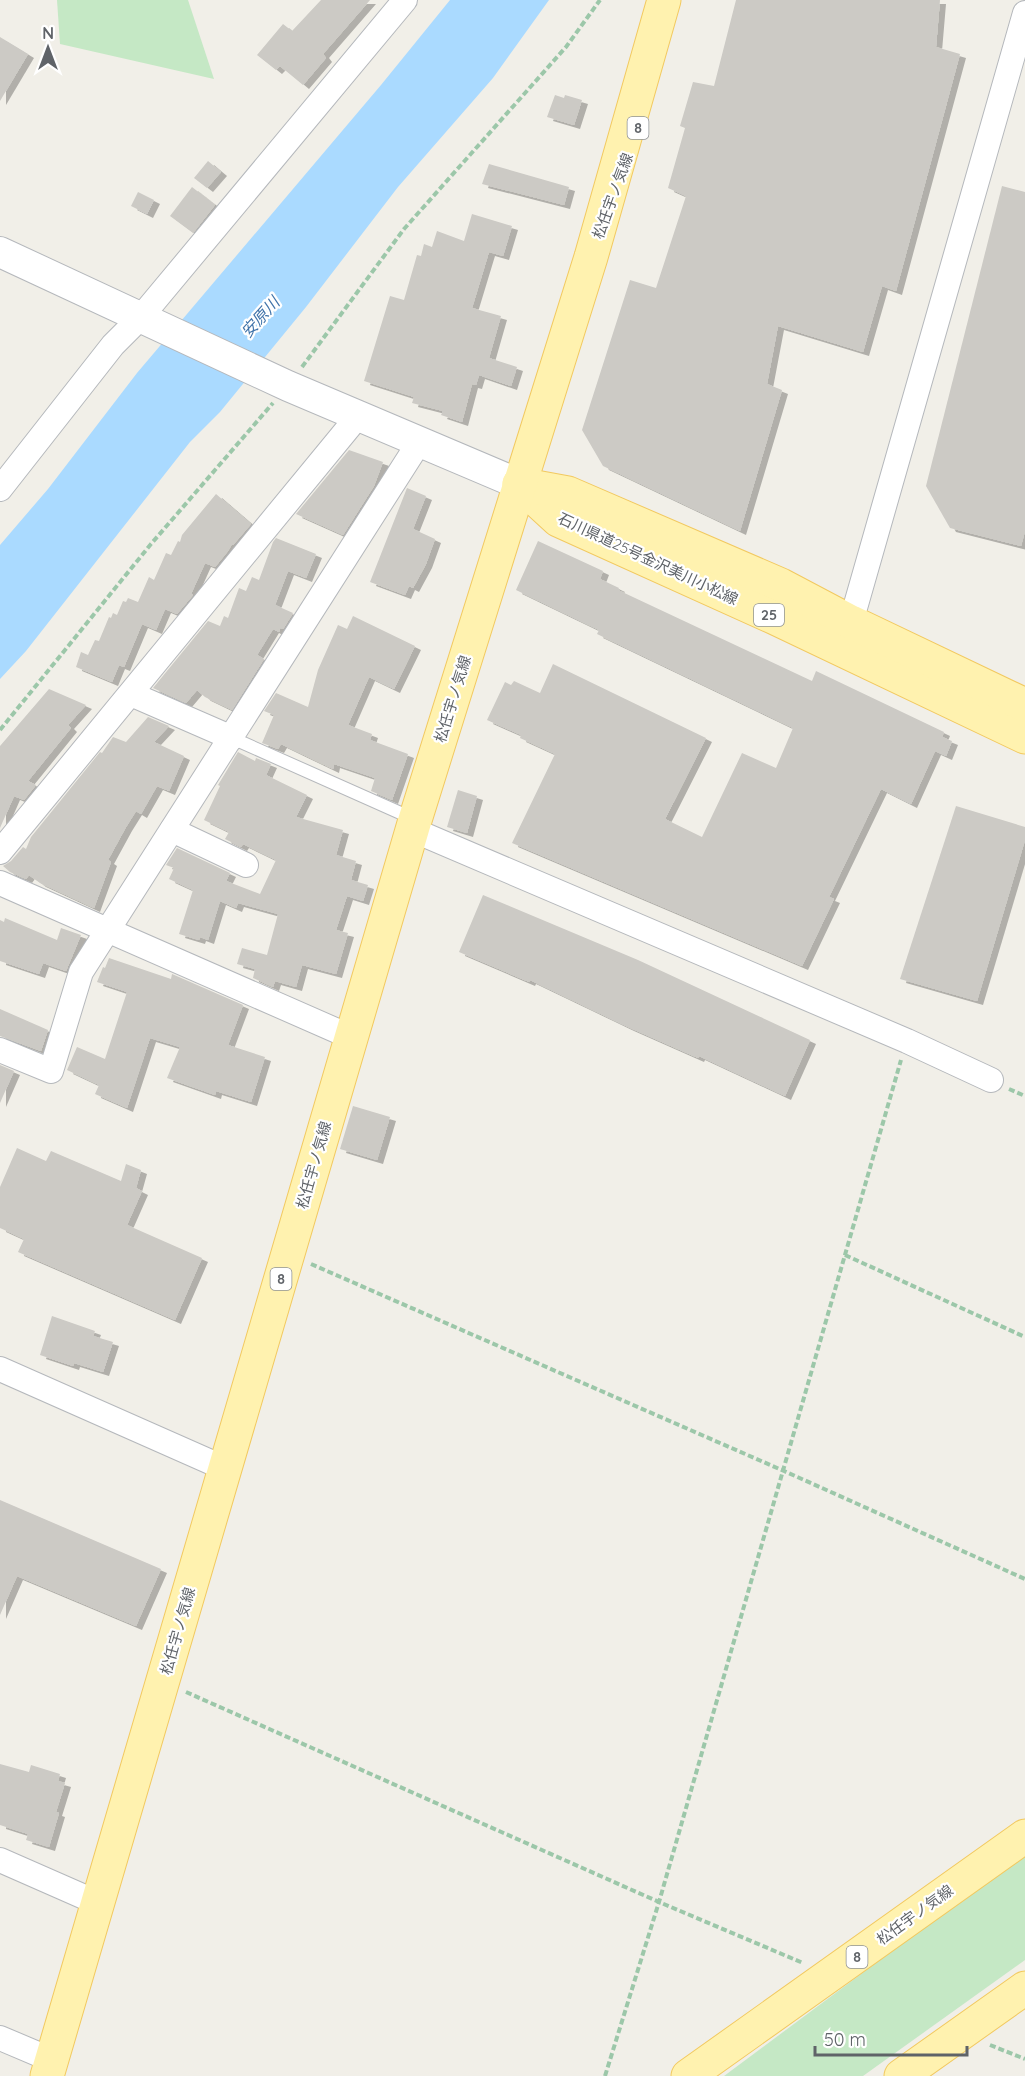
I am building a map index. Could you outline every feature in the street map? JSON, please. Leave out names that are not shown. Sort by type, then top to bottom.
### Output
[{"type":"main road","name":"松任宇ノ気線","points":[[50,2068],[351,1037],[414,825],[591,257],[664,0]]},
{"type":"main road","name":"松任宇ノ気線","points":[[591,257],[684,0]]},
{"type":"main road","name":"石川県道25号金沢美川小松線","points":[[519,484],[568,493],[781,585],[851,622],[1025,705]]},
{"type":"main road","name":"石川県道25号金沢美川小松線","points":[[519,484],[558,520],[775,618],[1025,737]]},
{"type":"main road","name":"松任宇ノ気線","points":[[688,2076],[1025,1836]]},
{"type":"main road","points":[[901,2076],[1025,1988]]},
{"type":"street","points":[[0,489],[113,345],[148,320],[405,0]]},
{"type":"street","points":[[851,622],[1025,13]]},
{"type":"street","points":[[0,252],[288,386],[519,484]]},
{"type":"street","points":[[0,852],[358,415]]},
{"type":"street","points":[[0,1050],[51,1071],[81,972],[420,441]]},
{"type":"street","points":[[131,694],[232,738]]},
{"type":"street","points":[[414,825],[991,1080]]},
{"type":"street","points":[[172,830],[246,866]]},
{"type":"street","points":[[0,883],[351,1037]]},
{"type":"street","points":[[0,1369],[224,1468]]},
{"type":"street","points":[[0,1860],[98,1903]]},
{"type":"street","points":[[0,2038],[50,2068]]},
{"type":"lane","points":[[232,738],[414,825]]},
{"type":"path","points":[[0,730],[152,544],[288,386],[404,229],[566,47],[600,0]]},
{"type":"path","points":[[604,2076],[659,1902],[907,1041]]},
{"type":"path","points":[[288,1254],[1025,1579]]},
{"type":"path","points":[[845,1255],[1025,1337]]},
{"type":"path","points":[[163,1682],[659,1902],[806,1964],[820,1983]]},
{"type":"path","points":[[961,2033],[1025,2059]]},
{"type":"green space","points":[[57,0],[188,0],[214,79],[60,44]]},
{"type":"green space","points":[[1025,1852],[1025,1960],[863,2076],[724,2076]]},
{"type":"water","name":"安原川","points":[[450,0],[549,0],[493,78],[398,187],[306,307],[220,412],[190,442],[26,651],[0,679],[0,545],[48,489],[137,373]]},
{"type":"building","points":[[321,0],[370,0],[323,54],[326,58],[303,85],[280,66],[276,70],[257,55],[283,24],[292,31]]},
{"type":"building","points":[[736,0],[940,0],[936,47],[960,54],[896,291],[882,286],[863,352],[778,326],[767,384],[782,390],[740,531],[603,466],[582,430],[630,280],[656,288],[686,196],[668,188],[685,128],[680,126],[693,82],[714,86]]},
{"type":"building","points":[[0,37],[28,54],[0,101]]},
{"type":"building","points":[[555,95],[564,98],[565,95],[582,100],[574,125],[547,117]]},
{"type":"building","points":[[208,161],[221,172],[207,188],[194,178]]},
{"type":"building","points":[[489,164],[569,187],[564,205],[482,184]]},
{"type":"building","points":[[1002,186],[1025,192],[1025,531],[1021,546],[950,528],[926,486]]},
{"type":"building","points":[[192,187],[215,205],[193,233],[170,216]]},
{"type":"building","points":[[138,192],[154,200],[147,214],[131,206]]},
{"type":"building","points":[[472,214],[512,226],[503,256],[489,252],[472,308],[501,316],[489,358],[517,367],[511,386],[479,375],[476,385],[472,384],[462,422],[441,415],[443,411],[412,403],[414,397],[364,381],[390,296],[404,300],[417,255],[421,256],[424,244],[432,247],[437,231],[464,241]]},
{"type":"building","points":[[349,450],[383,462],[374,486],[343,535],[296,514]]},
{"type":"building","points":[[407,488],[426,496],[413,529],[435,539],[426,564],[413,588],[409,586],[405,595],[370,582]]},
{"type":"building","points":[[216,494],[251,524],[215,567],[205,563],[191,594],[193,595],[177,614],[165,609],[156,630],[142,624],[124,667],[119,665],[112,682],[76,667],[81,652],[88,655],[95,640],[99,641],[109,617],[111,618],[113,613],[117,615],[123,601],[126,602],[128,598],[138,602],[149,577],[154,580],[166,553],[171,555],[182,535]]},
{"type":"building","points":[[276,538],[316,554],[306,578],[288,571],[275,605],[293,613],[283,629],[280,628],[279,632],[273,629],[257,655],[264,659],[232,710],[205,697],[197,690],[186,703],[153,688],[208,621],[220,626],[224,616],[228,618],[239,588],[246,591],[252,577],[259,580]]},
{"type":"building","points":[[538,541],[603,571],[600,579],[619,588],[618,590],[812,681],[816,671],[944,732],[942,737],[952,741],[946,756],[935,751],[911,804],[881,789],[829,897],[834,899],[802,966],[512,843],[555,754],[487,720],[505,682],[511,685],[514,681],[540,693],[553,664],[706,738],[665,819],[702,837],[742,753],[776,768],[793,728],[597,634],[599,630],[516,590]]},
{"type":"building","points":[[353,616],[415,646],[394,689],[369,677],[348,725],[372,734],[370,740],[408,754],[392,800],[371,791],[375,778],[334,764],[333,769],[281,744],[278,749],[262,743],[274,715],[264,711],[276,693],[308,707],[318,670],[338,625],[347,629]]},
{"type":"building","points":[[49,689],[86,705],[68,725],[71,728],[28,781],[36,785],[24,800],[14,796],[0,828],[0,746]]},
{"type":"building","points":[[148,717],[169,726],[154,742],[184,756],[169,791],[157,786],[141,814],[136,811],[126,827],[108,860],[111,862],[94,908],[40,883],[29,875],[26,879],[3,866],[11,861],[23,847],[26,849],[31,837],[113,737],[126,742]]},
{"type":"building","points":[[238,752],[255,761],[256,758],[271,764],[266,775],[307,795],[296,817],[343,830],[336,855],[356,861],[351,880],[368,885],[363,901],[347,896],[336,930],[348,933],[336,974],[302,965],[296,987],[275,981],[273,987],[253,978],[255,969],[237,964],[242,948],[267,955],[278,914],[238,903],[236,908],[220,901],[208,940],[200,937],[199,940],[179,934],[193,890],[169,879],[174,868],[166,865],[177,848],[230,873],[226,881],[260,894],[276,860],[243,844],[241,847],[225,839],[229,832],[204,820],[220,786],[218,785]]},
{"type":"building","points":[[458,790],[477,796],[467,833],[447,827]]},
{"type":"building","points":[[956,806],[1025,827],[1025,840],[977,1001],[900,979]]},
{"type":"building","points":[[483,895],[638,960],[810,1040],[785,1096],[699,1056],[698,1058],[628,1027],[530,980],[529,982],[459,952]]},
{"type":"building","points":[[5,918],[57,940],[61,928],[81,935],[66,971],[43,963],[39,974],[0,961],[0,920],[4,922]]},
{"type":"building","points":[[109,958],[171,979],[172,974],[243,1005],[228,1045],[265,1057],[251,1102],[216,1091],[215,1095],[167,1078],[180,1047],[150,1038],[127,1108],[95,1094],[99,1085],[67,1070],[77,1047],[105,1059],[127,992],[97,982]]},
{"type":"building","points":[[0,1009],[48,1030],[41,1051],[0,1036]]},
{"type":"building","points":[[0,1065],[14,1071],[0,1103]]},
{"type":"building","points":[[353,1106],[390,1117],[377,1160],[340,1149]]},
{"type":"building","points":[[17,1148],[46,1161],[51,1151],[121,1181],[126,1164],[141,1170],[136,1188],[142,1191],[127,1225],[202,1258],[175,1320],[18,1252],[24,1239],[0,1228],[0,1187]]},
{"type":"building","points":[[52,1316],[95,1331],[93,1336],[113,1342],[103,1372],[74,1363],[73,1366],[40,1355]]},
{"type":"building","points":[[0,1500],[161,1569],[136,1626],[17,1576],[0,1615]]},
{"type":"building","points":[[0,1764],[29,1772],[31,1765],[60,1774],[58,1781],[65,1783],[49,1847],[26,1840],[28,1834],[0,1825]]}]
